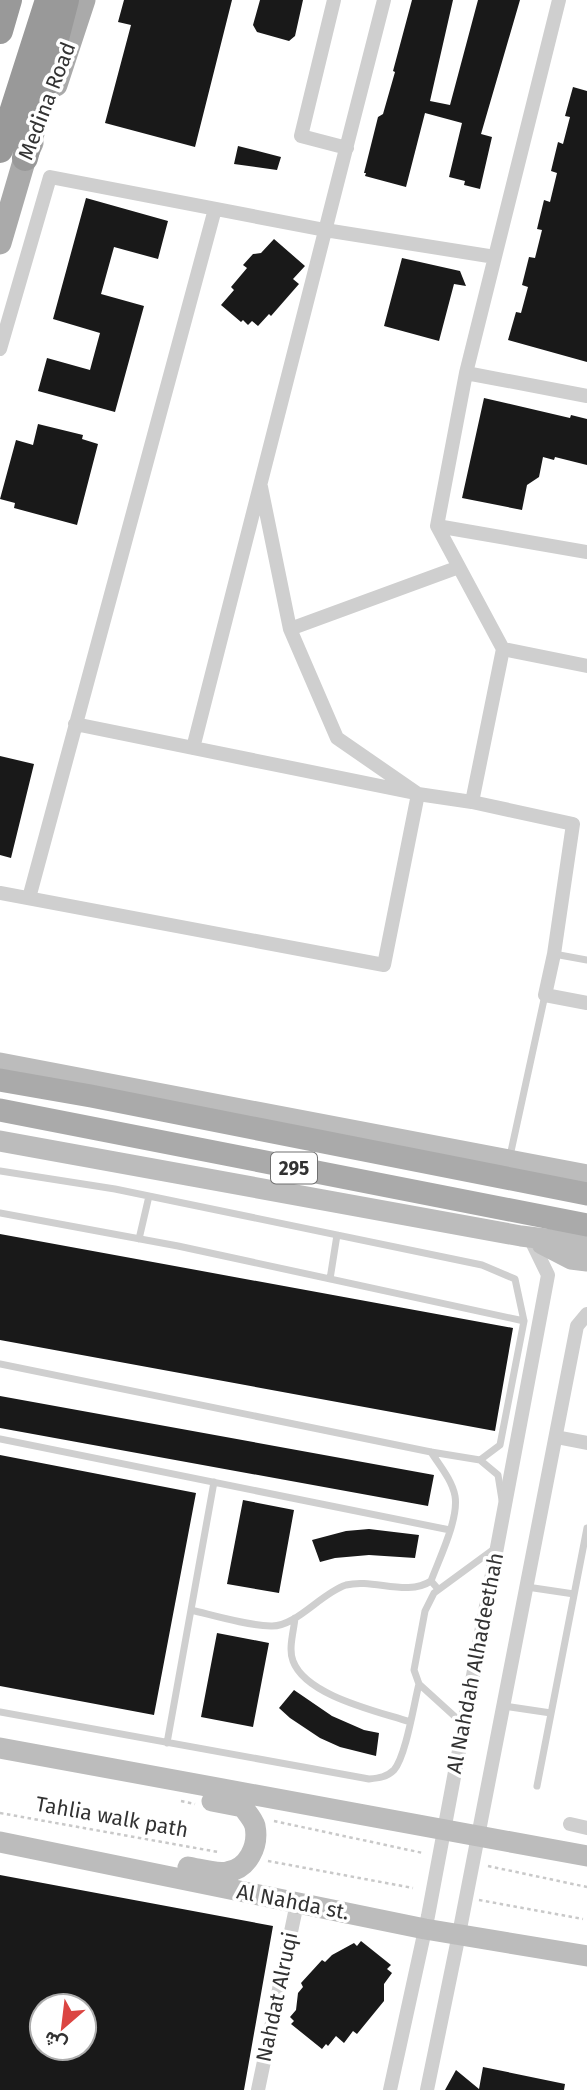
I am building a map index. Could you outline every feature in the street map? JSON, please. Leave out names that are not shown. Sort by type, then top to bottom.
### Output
[{"type":"highway","points":[[0,32],[9,0]]},
{"type":"highway","points":[[0,150],[48,0]]},
{"type":"highway","points":[[25,158],[66,0]]},
{"type":"main road","name":"Medina Road","points":[[0,243],[25,158],[52,96],[83,0]]},
{"type":"main road","name":"295","points":[[0,1080],[587,1194]]},
{"type":"main road","name":"295","points":[[0,1110],[587,1225]]},
{"type":"street","points":[[334,0],[301,136],[347,148]]},
{"type":"street","points":[[193,748],[384,0]]},
{"type":"street","points":[[472,802],[503,649],[437,526],[466,373],[559,0]]},
{"type":"street","points":[[0,349],[50,177],[325,230],[495,257]]},
{"type":"street","points":[[29,898],[215,209]]},
{"type":"street","points":[[466,373],[587,396]]},
{"type":"street","points":[[261,483],[290,629],[337,738],[418,794]]},
{"type":"street","points":[[437,526],[587,552]]},
{"type":"street","points":[[290,629],[459,567]]},
{"type":"street","points":[[503,649],[587,666]]},
{"type":"street","points":[[75,724],[580,825],[545,996],[587,1003]]},
{"type":"street","points":[[0,893],[384,965],[418,794]]},
{"type":"street","points":[[0,1063],[587,1175]]},
{"type":"street","points":[[0,1141],[530,1238],[587,1244]]},
{"type":"street","points":[[530,1238],[571,1259],[587,1261]]},
{"type":"street","name":"Al Nahdah Alhadeethah","points":[[390,2090],[425,1928],[548,1276],[530,1238]]},
{"type":"street","name":"Al Nahdah Alhadeethah","points":[[461,1928],[578,1326],[587,1314]]},
{"type":"street","points":[[556,1437],[587,1443]]},
{"type":"street","points":[[0,1748],[444,1829],[478,1851],[587,1856]]},
{"type":"street","points":[[48,1852],[85,1851],[225,1873],[238,1869],[249,1858],[256,1841],[255,1823],[243,1807],[140,1784],[64,1760]]},
{"type":"street","points":[[569,1824],[587,1828]]},
{"type":"street","name":"Al Nahda st.","points":[[0,1842],[425,1928],[461,1928],[587,1956]]},
{"type":"street","name":"Nahdat Alruqi","points":[[258,2090],[297,1903]]},
{"type":"street","points":[[426,2090],[461,1928]]},
{"type":"lane","points":[[554,954],[587,960]]},
{"type":"lane","points":[[510,1161],[545,996]]},
{"type":"lane","points":[[0,1171],[149,1196],[482,1265],[515,1279],[524,1321],[500,1445],[480,1460]]},
{"type":"lane","points":[[139,1239],[149,1196]]},
{"type":"lane","points":[[0,1213],[139,1239],[524,1321]]},
{"type":"lane","points":[[330,1279],[337,1235]]},
{"type":"lane","points":[[0,1364],[480,1460],[498,1475],[503,1515]]},
{"type":"lane","points":[[0,1439],[450,1530]]},
{"type":"lane","points":[[191,1611],[273,1626],[295,1618],[320,1598],[347,1585],[361,1583],[414,1587],[431,1581],[450,1530],[456,1499],[452,1486],[431,1452]]},
{"type":"lane","points":[[167,1743],[214,1482]]},
{"type":"lane","points":[[537,1786],[587,1528]]},
{"type":"lane","points":[[464,1725],[419,1684],[414,1670],[425,1611],[438,1589],[497,1547]]},
{"type":"lane","points":[[431,1581],[438,1589]]},
{"type":"lane","points":[[527,1587],[574,1594]]},
{"type":"lane","points":[[295,1618],[291,1655],[294,1664],[305,1677],[334,1696],[410,1722]]},
{"type":"lane","points":[[0,1712],[369,1779],[384,1777],[396,1769],[419,1684]]},
{"type":"lane","points":[[504,1706],[551,1713]]},
{"type":"path","name":"Tahlia walk path","points":[[0,1813],[218,1852]]},
{"type":"path","points":[[274,1821],[423,1853]]},
{"type":"path","points":[[478,1851],[587,1887]]},
{"type":"path","points":[[268,1861],[413,1888]]},
{"type":"path","points":[[479,1900],[583,1919]]},
{"type":"building","points":[[124,0],[232,0],[195,147],[105,123],[131,25],[118,22]]},
{"type":"building","points":[[260,0],[303,0],[295,36],[289,41],[257,32],[253,25]]},
{"type":"building","points":[[412,0],[453,0],[430,101],[450,105],[478,0],[520,0],[481,134],[492,137],[480,189],[449,177],[462,123],[425,113],[406,187],[365,176],[378,117],[383,114]]},
{"type":"building","points":[[573,87],[587,91],[587,362],[508,340],[516,312],[521,313],[528,287],[522,285],[529,257],[535,258],[542,230],[537,229],[544,200],[550,202],[557,173],[551,171],[558,142],[563,144],[570,117],[565,116]]},
{"type":"building","points":[[238,146],[281,157],[277,170],[234,164]]},
{"type":"building","points":[[86,198],[168,221],[158,259],[114,247],[101,294],[144,306],[115,412],[38,391],[47,358],[90,370],[100,333],[53,319]]},
{"type":"building","points":[[274,239],[305,266],[293,279],[299,284],[271,316],[269,314],[258,326],[252,321],[248,325],[221,305],[234,290],[231,287],[247,268],[243,265],[253,254],[261,253]]},
{"type":"building","points":[[402,258],[460,271],[466,286],[454,284],[439,341],[384,326]]},
{"type":"building","points":[[484,398],[570,418],[571,415],[587,419],[587,465],[555,457],[554,460],[543,457],[539,477],[527,485],[522,510],[462,498]]},
{"type":"building","points":[[38,424],[83,435],[82,439],[98,444],[77,525],[14,508],[15,503],[0,499],[16,440],[33,445]]},
{"type":"building","points":[[0,756],[34,764],[11,858],[0,855]]},
{"type":"building","points":[[0,1234],[513,1328],[495,1431],[0,1340]]},
{"type":"building","points":[[0,1396],[434,1475],[428,1506],[0,1428]]},
{"type":"building","points":[[0,1455],[196,1493],[154,1715],[0,1686]]},
{"type":"building","points":[[243,1500],[294,1510],[279,1593],[227,1584]]},
{"type":"building","points":[[369,1529],[419,1535],[415,1558],[369,1555],[320,1562],[312,1540],[346,1531]]},
{"type":"building","points":[[217,1633],[269,1643],[253,1727],[201,1717]]},
{"type":"building","points":[[294,1690],[332,1716],[364,1730],[379,1733],[376,1756],[340,1747],[320,1738],[290,1718],[279,1708]]},
{"type":"building","points":[[0,1875],[273,1926],[244,2090],[0,2090]]},
{"type":"building","points":[[361,1941],[391,1965],[387,1969],[392,1973],[384,1984],[384,2001],[357,2034],[353,2031],[344,2043],[336,2036],[322,2049],[291,2024],[294,2021],[290,2017],[296,2010],[298,1993],[303,1987],[301,1983],[322,1960],[325,1962],[332,1955],[354,1943],[357,1946]]},
{"type":"building","points":[[483,2067],[565,2084],[564,2090],[445,2090],[456,2070],[479,2089]]}]
